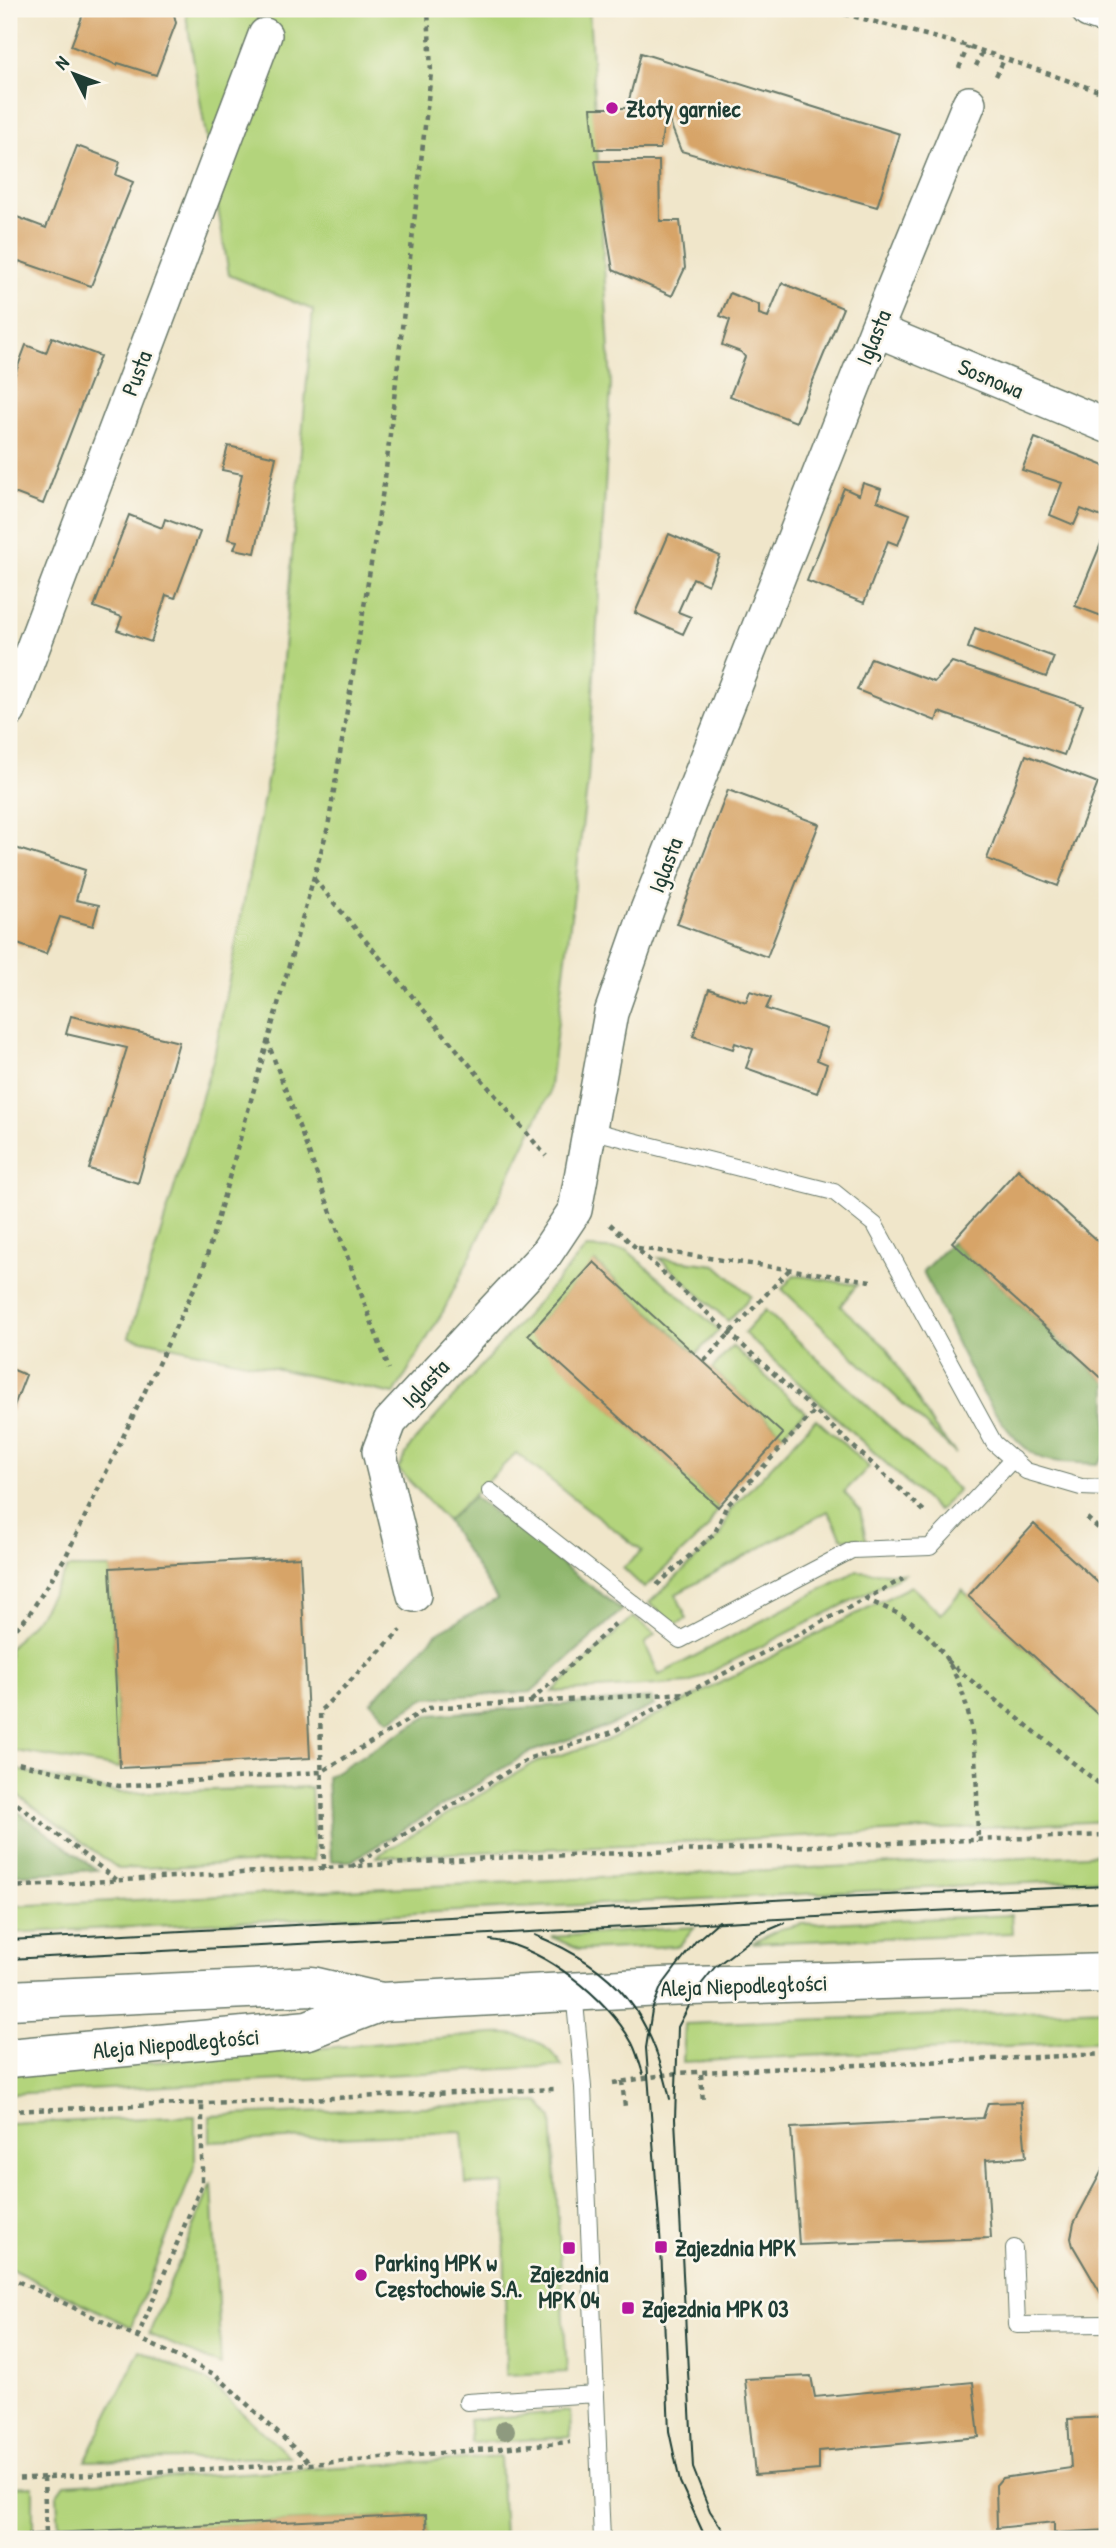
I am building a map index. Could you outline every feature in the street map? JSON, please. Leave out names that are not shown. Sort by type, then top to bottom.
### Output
[{"type":"street","points":[[1090,9],[1107,15]]},
{"type":"street","name":"Pusta","points":[[9,711],[265,35]]},
{"type":"street","name":"Iglasta","points":[[414,1595],[379,1451],[390,1422],[545,1255],[575,1210],[611,1013],[647,910],[876,330],[969,103]]},
{"type":"street","name":"Sosnowa","points":[[876,330],[1107,426]]},
{"type":"street","name":"Aleja Niepodległości","points":[[9,2000],[312,1986],[381,2002],[574,1992],[1107,1973]]},
{"type":"street","name":"Aleja Niepodległości","points":[[9,2058],[308,2031],[381,2002]]},
{"type":"lane","points":[[590,1130],[834,1192],[876,1225],[993,1443],[1026,1471],[1036,1475],[1080,1487],[1107,1488]]},
{"type":"lane","points":[[490,1491],[680,1640],[852,1550],[930,1547],[1013,1459]]},
{"type":"lane","points":[[574,1992],[583,2087],[602,2539]]},
{"type":"lane","points":[[1014,2248],[1017,2325],[1107,2323]]},
{"type":"lane","points":[[467,2402],[596,2394]]},
{"type":"path","points":[[9,1636],[28,1616],[65,1556],[203,1270],[328,827],[385,478],[431,74],[428,9]]},
{"type":"path","points":[[825,9],[968,46],[1107,94]]},
{"type":"path","points":[[313,878],[578,1194],[946,1531]]},
{"type":"path","points":[[266,1039],[403,1407]]},
{"type":"path","points":[[637,1248],[909,1286]]},
{"type":"path","points":[[704,1361],[789,1269]]},
{"type":"path","points":[[530,1702],[715,1533],[726,1507],[815,1411]]},
{"type":"path","points":[[351,1867],[530,1758],[610,1733],[912,1574],[912,1548]]},
{"type":"path","points":[[324,1869],[320,1711],[418,1612],[414,1595]]},
{"type":"path","points":[[865,1599],[912,1622],[946,1660],[1107,1790]]},
{"type":"path","points":[[946,1660],[973,1725],[978,1842]]},
{"type":"path","points":[[9,1761],[119,1786],[321,1772],[429,1708],[687,1693]]},
{"type":"path","points":[[9,1798],[117,1880]]},
{"type":"path","points":[[9,1887],[605,1853],[978,1842],[1107,1835]]},
{"type":"path","points":[[604,2085],[644,2076],[1107,2054]]},
{"type":"path","points":[[701,2074],[703,2103]]},
{"type":"path","points":[[622,2081],[625,2107]]},
{"type":"path","points":[[556,2089],[557,2103]]},
{"type":"path","points":[[9,2111],[565,2089]]},
{"type":"path","points":[[137,2338],[202,2184],[202,2103]]},
{"type":"path","points":[[9,2277],[216,2375],[311,2464]]},
{"type":"path","points":[[9,2479],[311,2464],[578,2442],[576,2395]]},
{"type":"path","points":[[44,2477],[46,2534]]},
{"type":"green space","points":[[185,9],[589,9],[611,385],[588,780],[549,1094],[444,1310],[394,1394],[129,1337],[214,1057],[277,729],[313,310],[229,275]]},
{"type":"green space","points":[[952,1242],[1107,1383],[1107,1453],[1097,1464],[1059,1462],[1039,1457],[1021,1444],[987,1400],[957,1345],[923,1271]]},
{"type":"green space","points":[[586,1248],[627,1250],[719,1330],[696,1354],[595,1262],[529,1334],[718,1507],[708,1528],[644,1588],[623,1568],[642,1551],[516,1453],[447,1521],[398,1469],[411,1445]]},
{"type":"green space","points":[[659,1258],[716,1265],[751,1296],[728,1321]]},
{"type":"green space","points":[[794,1275],[857,1285],[840,1306],[886,1347],[934,1427],[956,1454],[782,1289]]},
{"type":"green space","points":[[765,1310],[958,1490],[938,1511],[744,1333]]},
{"type":"green space","points":[[732,1346],[805,1412],[783,1434],[712,1369]]},
{"type":"green space","points":[[816,1419],[869,1467],[844,1492],[860,1510],[866,1540],[842,1538],[828,1511],[676,1594],[687,1619],[675,1624],[649,1603],[721,1535],[730,1510]]},
{"type":"green space","points":[[474,1497],[622,1610],[531,1692],[425,1698],[389,1721],[371,1702],[437,1633],[497,1599],[447,1521]]},
{"type":"green space","points":[[68,1568],[110,1568],[120,1768],[9,1750],[9,1648],[39,1615]]},
{"type":"green space","points":[[856,1571],[904,1574],[689,1683],[552,1692],[633,1617],[655,1634],[645,1644],[659,1675]]},
{"type":"green space","points":[[911,1586],[941,1614],[962,1590],[1107,1723],[1107,1821],[375,1857],[534,1763],[606,1741]]},
{"type":"green space","points":[[651,1698],[655,1705],[606,1727],[530,1752],[352,1861],[331,1861],[327,1777],[430,1715]]},
{"type":"green space","points":[[9,1768],[119,1793],[311,1787],[314,1860],[119,1869],[9,1789]]},
{"type":"green space","points":[[9,1805],[97,1870],[9,1875]]},
{"type":"green space","points":[[1107,1854],[1107,1879],[9,1933],[9,1906]]},
{"type":"green space","points":[[1011,1915],[1012,1933],[752,1943],[780,1929],[802,1924]]},
{"type":"green space","points":[[695,1927],[679,1946],[580,1950],[552,1937]]},
{"type":"green space","points":[[1107,2009],[1107,2041],[683,2062],[685,2024]]},
{"type":"green space","points":[[492,2034],[523,2036],[541,2044],[562,2066],[9,2094],[9,2074]]},
{"type":"green space","points":[[539,2102],[552,2118],[567,2372],[506,2375],[504,2184],[466,2184],[462,2132],[210,2142],[210,2116]]},
{"type":"green space","points":[[195,2116],[195,2166],[131,2327],[9,2268],[9,2124]]},
{"type":"green space","points":[[212,2183],[221,2366],[149,2334]]},
{"type":"green space","points":[[140,2350],[210,2383],[290,2457],[85,2461]]},
{"type":"green space","points":[[570,2411],[571,2437],[471,2443],[469,2420]]},
{"type":"green space","points":[[500,2457],[504,2539],[427,2539],[426,2515],[59,2533],[57,2495],[65,2484]]},
{"type":"green space","points":[[33,2486],[33,2534],[9,2535],[9,2487]]},
{"type":"building","points":[[85,9],[173,10],[176,23],[156,75],[118,63],[117,65],[71,46]]},
{"type":"building","points":[[641,53],[900,134],[877,207],[681,151],[666,112],[660,149],[595,149],[591,108],[627,108]]},
{"type":"building","points":[[77,146],[120,162],[116,175],[133,182],[91,286],[19,261],[9,289],[9,214],[46,228]]},
{"type":"building","points":[[595,161],[659,161],[660,221],[680,221],[685,268],[672,296],[613,270]]},
{"type":"building","points":[[782,283],[843,308],[796,422],[730,396],[745,357],[741,352],[722,345],[730,320],[720,316],[730,293],[759,305],[759,314],[768,317]]},
{"type":"building","points":[[52,337],[100,356],[43,504],[9,491],[9,390],[26,345],[46,353]]},
{"type":"building","points":[[1035,438],[1107,467],[1107,509],[1104,518],[1081,509],[1074,525],[1050,515],[1062,483],[1022,470]]},
{"type":"building","points":[[228,446],[276,457],[255,553],[234,549],[237,541],[228,539],[242,474],[222,470]]},
{"type":"building","points":[[863,483],[881,489],[877,501],[910,514],[898,545],[888,541],[864,603],[807,581],[844,488],[859,495]]},
{"type":"building","points":[[129,515],[162,528],[165,519],[200,532],[175,598],[166,595],[151,642],[117,630],[122,617],[94,607]]},
{"type":"building","points":[[1107,529],[1107,618],[1075,606]]},
{"type":"building","points":[[669,534],[720,556],[708,585],[693,578],[678,612],[691,617],[683,634],[635,613]]},
{"type":"building","points":[[975,628],[1054,657],[1046,677],[968,648]]},
{"type":"building","points":[[871,658],[934,682],[952,662],[1083,705],[1064,755],[939,712],[936,721],[857,690]]},
{"type":"building","points":[[1026,755],[1098,783],[1058,886],[987,859]]},
{"type":"building","points":[[728,790],[819,824],[767,957],[677,924]]},
{"type":"building","points":[[9,846],[85,870],[76,900],[99,905],[93,926],[60,917],[46,954],[9,941]]},
{"type":"building","points":[[709,989],[746,1002],[750,991],[771,998],[766,1009],[827,1029],[817,1060],[827,1064],[817,1093],[746,1068],[753,1049],[735,1043],[733,1049],[693,1036]]},
{"type":"building","points":[[71,1016],[179,1042],[138,1183],[89,1169],[127,1048],[66,1034]]},
{"type":"building","points":[[1018,1169],[1107,1250],[1107,1383],[952,1242]]},
{"type":"building","points":[[594,1262],[783,1434],[718,1507],[528,1335]]},
{"type":"building","points":[[9,1368],[26,1375],[12,1411],[9,1410]]},
{"type":"building","points":[[1034,1524],[1107,1591],[1107,1723],[968,1596]]},
{"type":"building","points":[[300,1557],[310,1758],[120,1768],[110,1568]]},
{"type":"building","points":[[1021,2102],[1026,2157],[986,2160],[991,2238],[799,2245],[791,2128],[983,2118],[988,2103]]},
{"type":"building","points":[[1107,2161],[1107,2304],[1071,2238],[1074,2223]]},
{"type":"building","points":[[811,2376],[815,2397],[973,2382],[979,2437],[819,2451],[819,2470],[755,2475],[745,2379]]},
{"type":"building","points":[[1107,2417],[1107,2530],[1054,2533],[1054,2522],[997,2528],[996,2485],[1002,2478],[1071,2468],[1068,2419]]},
{"type":"building","points":[[426,2515],[427,2539],[9,2539],[9,2535]]},
{"type":"tram line","points":[[9,1940],[813,1898],[1107,1886]]},
{"type":"tram line","points":[[9,1959],[1107,1902]]},
{"type":"tram line","points":[[706,2539],[680,2482],[669,2431],[661,2247],[646,2048],[652,2010],[661,1987],[695,1942],[719,1921]]},
{"type":"tram line","points":[[729,2539],[710,2511],[693,2468],[675,2119],[678,2027],[699,1987],[715,1967],[757,1935],[785,1923]]},
{"type":"tram line","points":[[535,1935],[588,1963],[626,1997],[653,2042],[670,2099]]},
{"type":"tram line","points":[[490,1940],[531,1952],[572,1977],[590,1992],[621,2026],[634,2047],[643,2074]]},
{"type":"place","name":"Złoty garniec","points":[[612,108]]},
{"type":"place","name":"Zajezdnia MPK","points":[[661,2247]]},
{"type":"place","name":"Zajezdnia MPK 04","points":[[569,2248]]},
{"type":"place","name":"Parking MPK w Częstochowie S.A.","points":[[361,2275]]},
{"type":"place","name":"Zajezdnia MPK 03","points":[[628,2308]]}]
